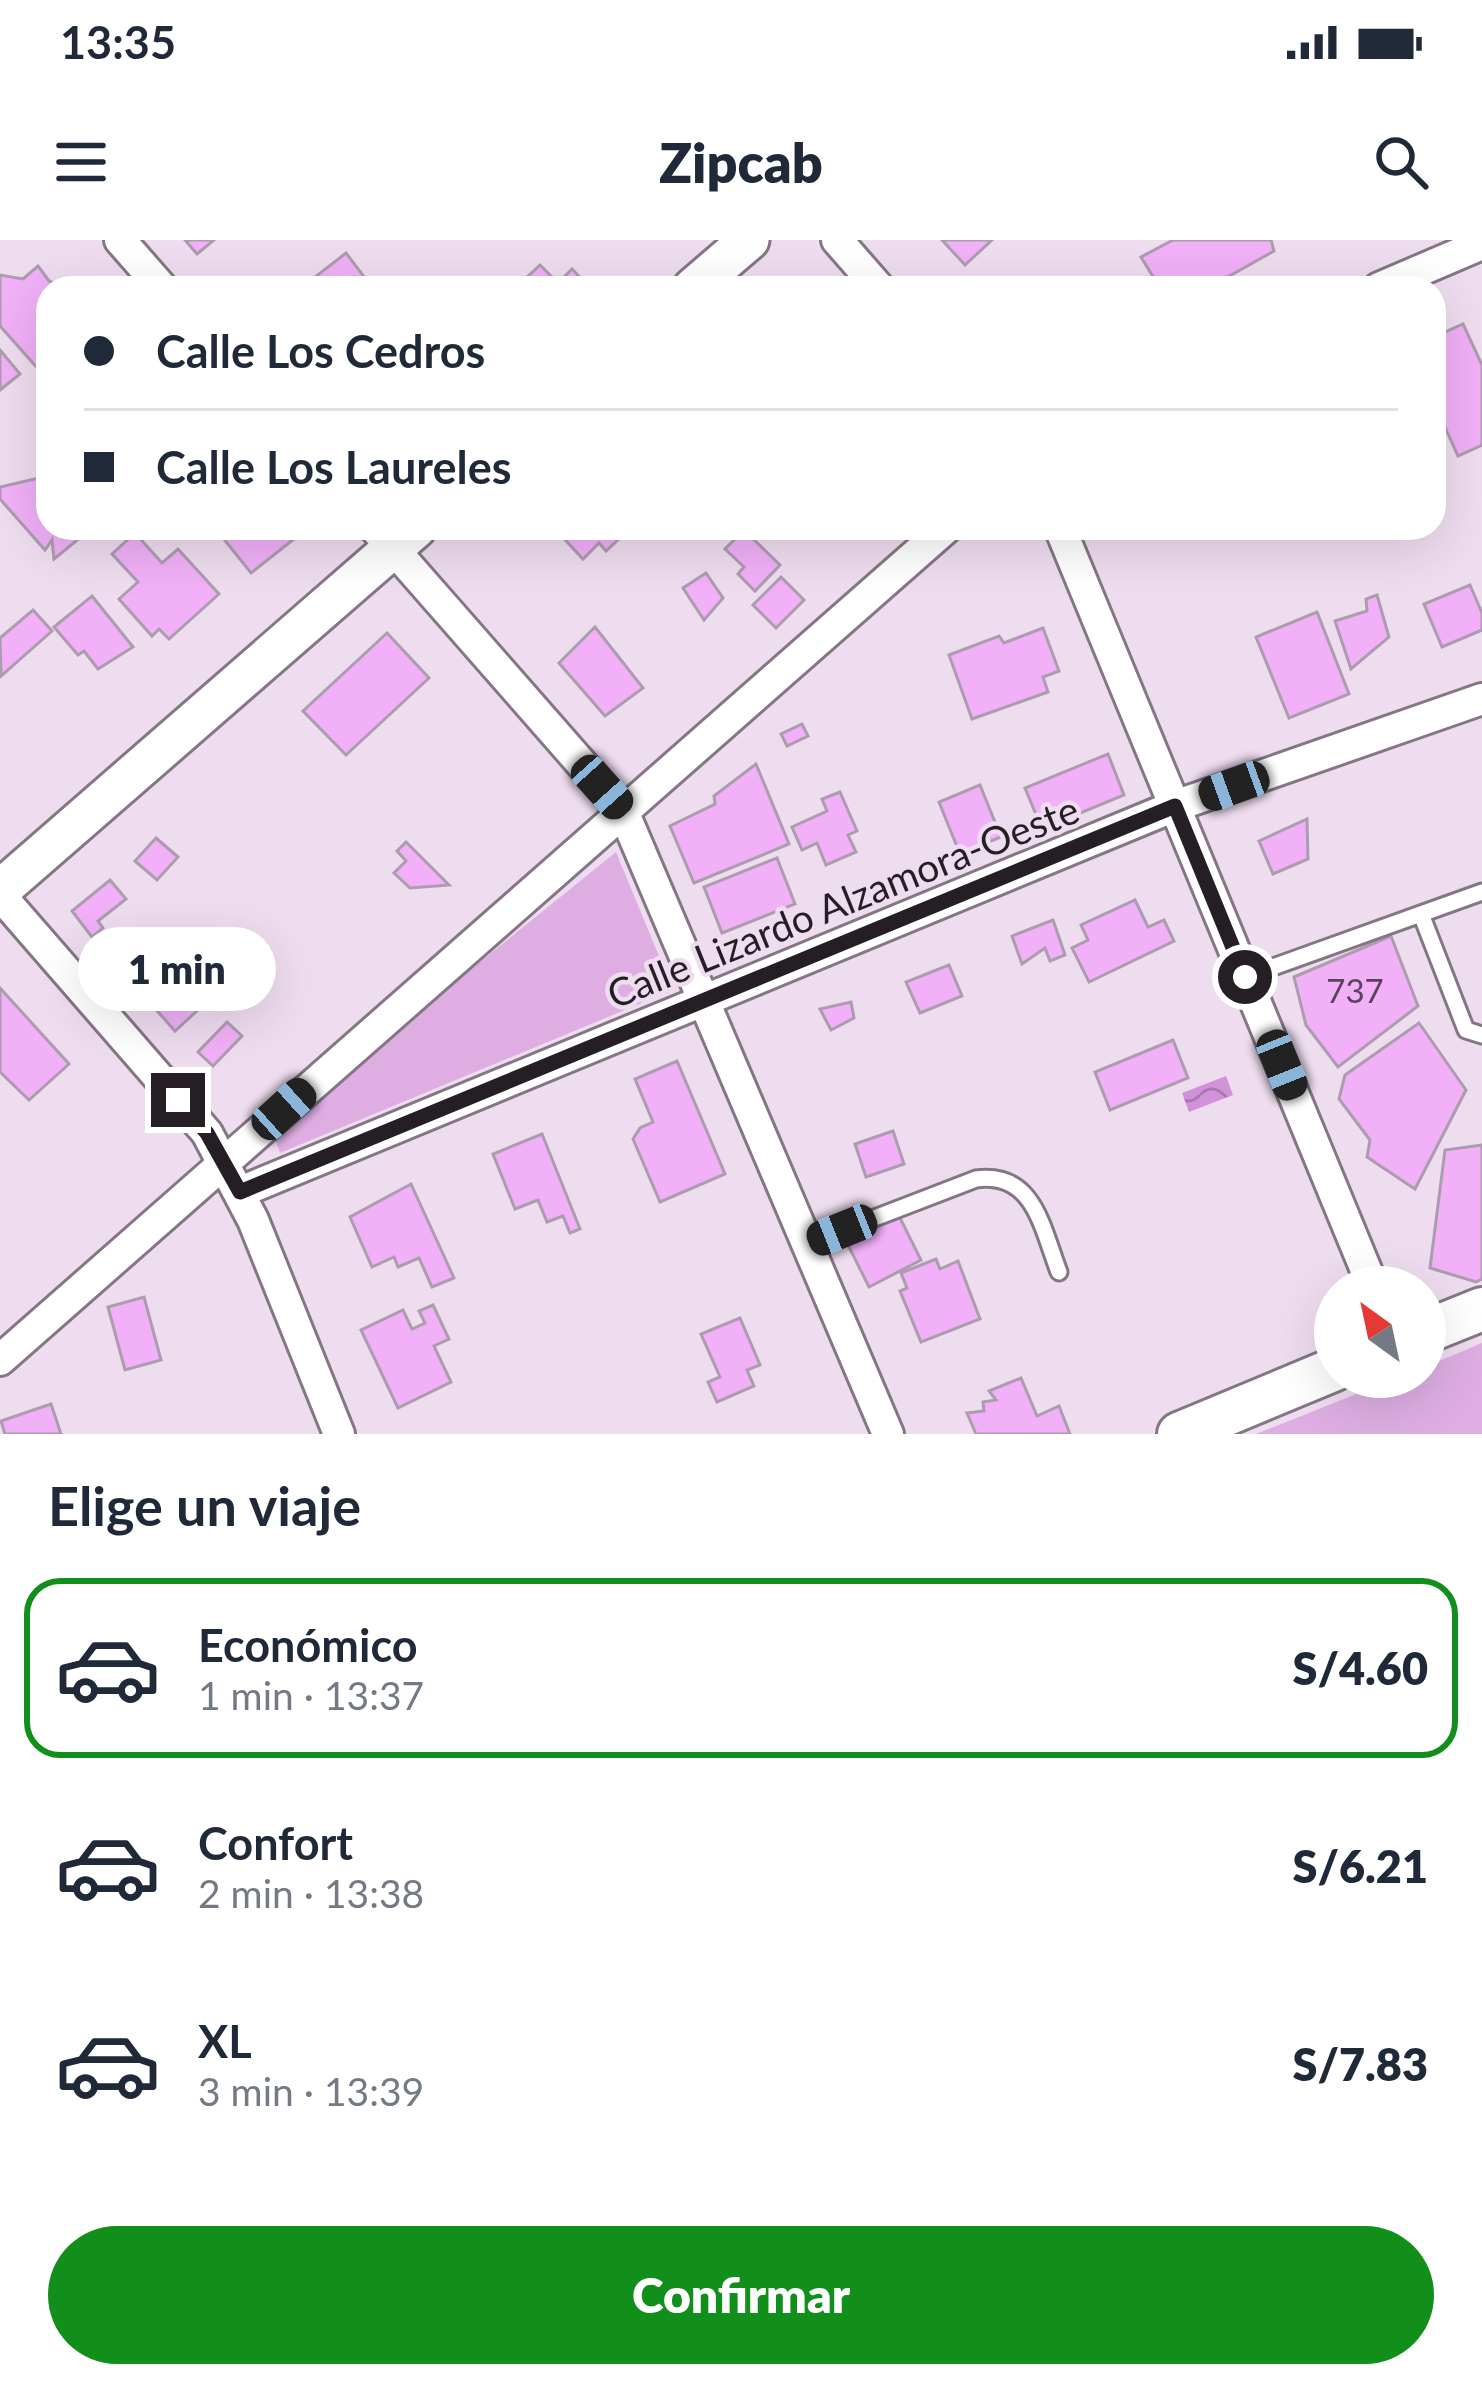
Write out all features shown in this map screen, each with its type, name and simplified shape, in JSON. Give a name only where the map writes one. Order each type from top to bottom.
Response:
[{"type":"main road","points":[[1446,1324],[1482,1309]]},
{"type":"main road","points":[[1179,1434],[1314,1378]]},
{"type":"street","points":[[120,240],[152,276]]},
{"type":"street","points":[[707,276],[749,240]]},
{"type":"street","points":[[837,240],[868,276]]},
{"type":"street","points":[[1407,276],[1482,244]]},
{"type":"street","points":[[339,1434],[240,1192],[207,1133],[0,893],[388,540]]},
{"type":"street","points":[[400,540],[623,811],[888,1434]]},
{"type":"street","points":[[0,1360],[932,540]]},
{"type":"street","points":[[1065,540],[1364,1266]]},
{"type":"street","name":"Calle Lizardo Alzamora-Oeste","points":[[240,1192],[1175,806],[1482,699]]},
{"type":"lane","points":[[1245,977],[1421,914],[1480,899]]},
{"type":"lane","points":[[1421,914],[1466,1030],[1482,1035]]},
{"type":"lane","points":[[807,1244],[990,1177],[1018,1185],[1031,1199],[1059,1272]]},
{"type":"shaded area","points":[[616,852],[673,990],[280,1153],[272,1130]]},
{"type":"shaded area","points":[[1482,1343],[1482,1434],[1256,1434],[1346,1398],[1446,1398],[1446,1358]]},
{"type":"water","points":[[1226,1076],[1233,1095],[1189,1112],[1182,1093]]},
{"type":"building","points":[[185,240],[214,240],[197,254]]},
{"type":"building","points":[[942,240],[992,240],[965,265]]},
{"type":"building","points":[[1173,240],[1271,240],[1274,251],[1229,276],[1153,276],[1141,257]]},
{"type":"building","points":[[346,253],[363,276],[316,276]]},
{"type":"building","points":[[540,265],[551,276],[528,276]]},
{"type":"building","points":[[38,266],[45,276],[36,276],[36,366],[0,326],[0,275],[23,279]]},
{"type":"building","points":[[1463,324],[1482,365],[1482,445],[1458,456],[1446,430],[1446,332]]},
{"type":"building","points":[[0,350],[20,374],[0,390]]},
{"type":"building","points":[[36,479],[36,540],[0,499],[0,487]]},
{"type":"building","points":[[52,540],[77,540],[54,559]]},
{"type":"building","points":[[127,540],[141,540],[162,563],[178,549],[219,594],[169,639],[159,629],[152,636],[119,599],[138,582],[112,554]]},
{"type":"building","points":[[225,540],[293,540],[251,573]]},
{"type":"building","points":[[565,540],[618,540],[606,551],[599,543],[583,559]]},
{"type":"building","points":[[734,540],[754,540],[780,565],[755,591],[738,574],[744,567],[725,549]]},
{"type":"building","points":[[706,573],[723,598],[704,620],[683,588]]},
{"type":"building","points":[[781,577],[804,600],[776,628],[753,605]]},
{"type":"building","points":[[1470,585],[1482,613],[1482,630],[1442,647],[1424,604]]},
{"type":"building","points":[[1377,595],[1389,637],[1351,669],[1335,621],[1367,611],[1366,599]]},
{"type":"building","points":[[92,596],[133,647],[98,669],[84,651],[78,655],[54,627]]},
{"type":"building","points":[[33,610],[52,631],[1,676],[0,638]]},
{"type":"building","points":[[1317,612],[1349,694],[1289,718],[1256,637]]},
{"type":"building","points":[[595,627],[643,688],[605,716],[559,663]]},
{"type":"building","points":[[1043,628],[1059,671],[1043,677],[1048,692],[972,719],[949,655],[999,636],[1004,643]]},
{"type":"building","points":[[387,633],[429,678],[346,755],[303,711]]},
{"type":"building","points":[[802,724],[808,736],[787,746],[781,734]]},
{"type":"building","points":[[1108,754],[1124,795],[1042,829],[1025,788]]},
{"type":"building","points":[[756,764],[789,844],[694,883],[670,826],[715,804],[714,796]]},
{"type":"building","points":[[980,785],[1001,837],[960,854],[939,802]]},
{"type":"building","points":[[840,792],[857,831],[848,835],[856,852],[826,865],[817,843],[802,850],[792,827],[827,811],[822,799]]},
{"type":"building","points":[[1307,819],[1308,859],[1273,874],[1259,841]]},
{"type":"building","points":[[156,838],[178,857],[157,880],[135,861]]},
{"type":"building","points":[[406,842],[449,885],[410,888],[394,873],[406,861],[397,851]]},
{"type":"building","points":[[777,858],[795,904],[722,933],[704,887]]},
{"type":"building","points":[[110,880],[126,899],[98,921],[103,928],[92,937],[72,911]]},
{"type":"building","points":[[1135,900],[1148,927],[1164,920],[1174,941],[1089,982],[1072,948],[1088,940],[1081,925]]},
{"type":"building","points":[[1053,920],[1065,955],[1050,961],[1045,948],[1022,964],[1012,936]]},
{"type":"building","points":[[231,935],[258,967],[249,976],[254,982],[230,1003],[220,992],[216,996],[192,969]]},
{"type":"building","points":[[1391,936],[1418,1006],[1338,1067],[1306,1025],[1294,977]]},
{"type":"building","points":[[949,965],[962,996],[920,1013],[906,982]]},
{"type":"building","points":[[186,973],[210,999],[175,1031],[152,1005]]},
{"type":"building","points":[[0,988],[69,1064],[29,1100],[0,1072]]},
{"type":"building","points":[[851,1002],[854,1018],[831,1030],[820,1009]]},
{"type":"building","points":[[227,1022],[242,1036],[213,1066],[198,1052]]},
{"type":"building","points":[[1419,1023],[1466,1090],[1415,1189],[1367,1157],[1370,1140],[1339,1099],[1345,1075]]},
{"type":"building","points":[[1173,1040],[1188,1078],[1110,1110],[1095,1072]]},
{"type":"building","points":[[677,1061],[725,1174],[660,1202],[633,1139],[640,1128],[653,1122],[635,1079]]},
{"type":"building","points":[[893,1131],[904,1164],[866,1177],[855,1144]]},
{"type":"building","points":[[542,1134],[580,1229],[570,1233],[563,1216],[547,1222],[538,1200],[515,1209],[493,1154]]},
{"type":"building","points":[[1482,1145],[1482,1279],[1476,1282],[1446,1273],[1446,1266],[1430,1266],[1445,1150]]},
{"type":"building","points":[[411,1184],[454,1278],[432,1287],[419,1258],[398,1267],[394,1257],[372,1267],[350,1217]]},
{"type":"building","points":[[897,1212],[921,1260],[869,1287],[845,1239]]},
{"type":"building","points":[[936,1259],[940,1269],[958,1261],[980,1319],[921,1342],[900,1291],[907,1288],[901,1273]]},
{"type":"building","points":[[144,1297],[161,1360],[125,1370],[108,1307]]},
{"type":"building","points":[[433,1305],[449,1339],[434,1346],[451,1382],[398,1408],[361,1330],[403,1310],[412,1329],[425,1323],[419,1311]]},
{"type":"building","points":[[740,1318],[760,1365],[747,1370],[754,1386],[717,1402],[708,1382],[720,1377],[701,1334]]},
{"type":"building","points":[[1021,1378],[1037,1416],[1059,1406],[1070,1434],[976,1434],[967,1413],[984,1411],[983,1402],[996,1400],[989,1391]]},
{"type":"building","points":[[51,1404],[61,1434],[5,1434],[1,1421]]},
{"type":"route","points":[[178,1100],[207,1133],[240,1192],[1175,806],[1245,977]]}]
